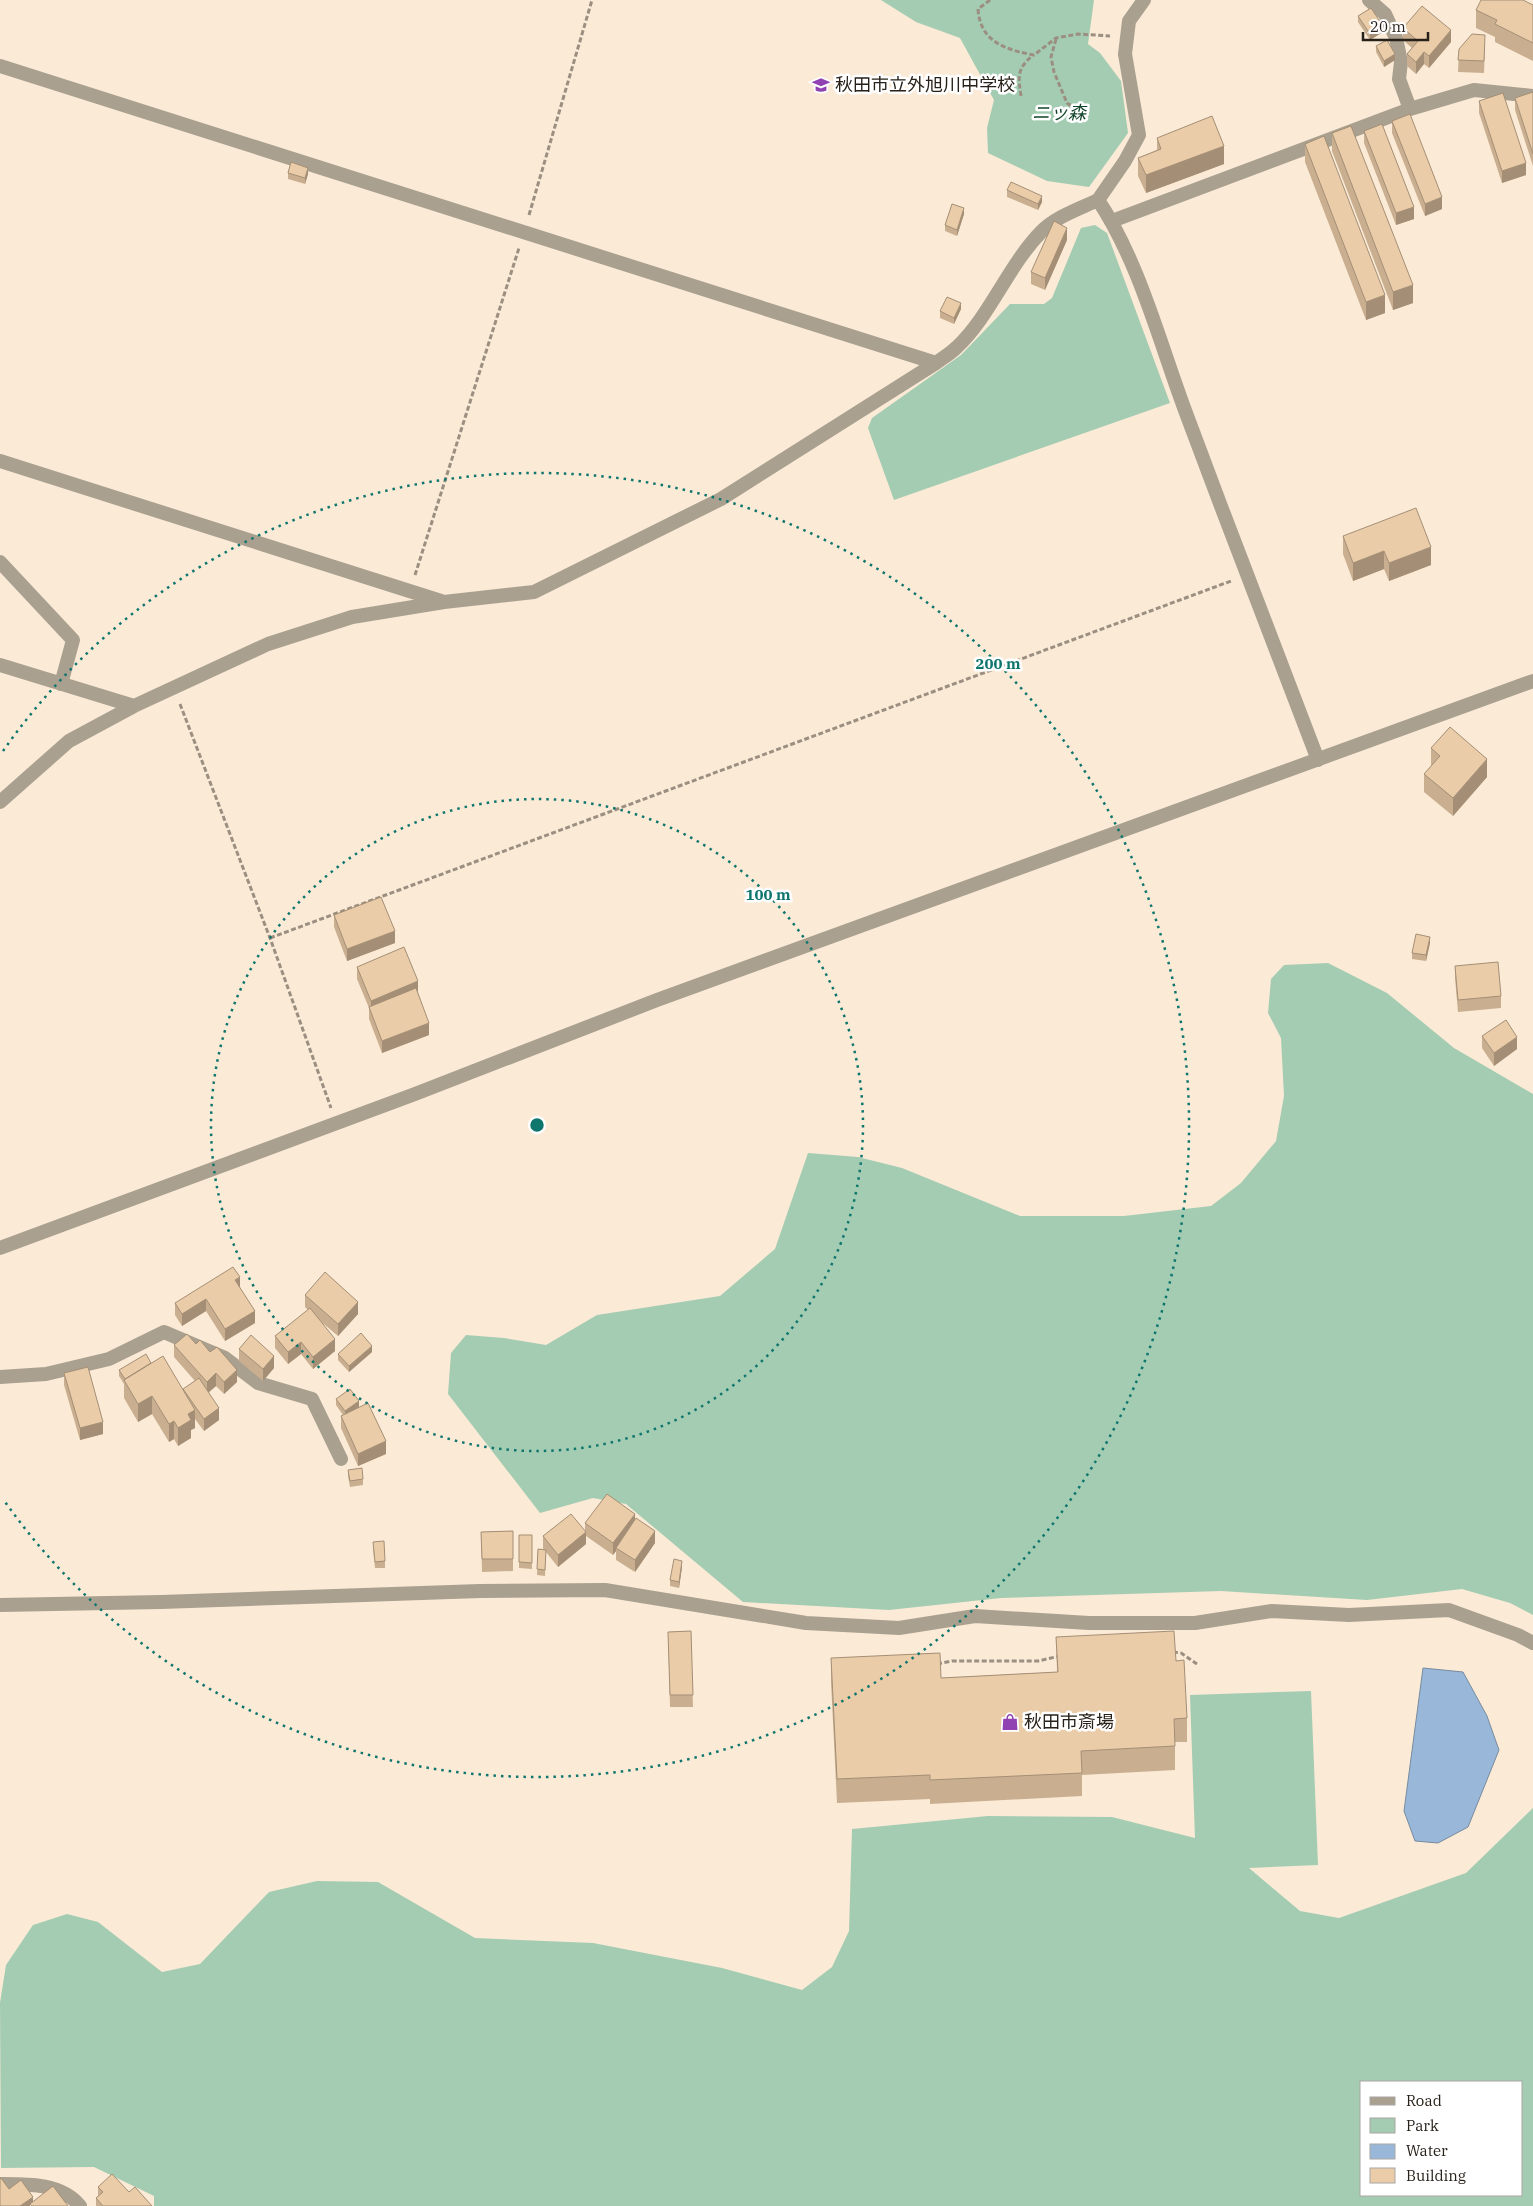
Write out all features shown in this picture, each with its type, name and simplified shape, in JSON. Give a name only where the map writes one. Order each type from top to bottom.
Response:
[{"type":"street","points":[[0,802],[69,741],[134,706],[268,644],[342,620],[444,602],[534,592],[721,499],[936,363],[957,347],[976,324],[1016,262],[1042,231],[1064,216],[1098,200],[1125,162],[1138,135],[1125,54],[1129,21],[1144,0]]},
{"type":"street","points":[[1369,0],[1385,14],[1396,38],[1401,62],[1400,79],[1410,109]]},
{"type":"street","points":[[0,66],[936,363]]},
{"type":"street","points":[[1112,222],[1410,109],[1474,90],[1533,96]]},
{"type":"street","points":[[1098,200],[1112,222],[1133,269],[1318,760]]},
{"type":"street","points":[[0,461],[444,602]]},
{"type":"street","points":[[0,562],[73,640],[61,684]]},
{"type":"street","points":[[0,665],[134,706]]},
{"type":"street","points":[[0,1248],[336,1123],[657,1000],[1533,681]]},
{"type":"street","points":[[0,1376],[46,1374],[109,1359],[164,1332],[225,1358],[258,1384],[312,1399],[341,1460]]},
{"type":"street","points":[[0,1604],[161,1602],[480,1591],[605,1590],[806,1623],[899,1628],[975,1616],[1089,1623],[1195,1622],[1272,1611],[1349,1615],[1449,1610],[1518,1635],[1533,1643]]},
{"type":"street","points":[[0,2184],[38,2184],[72,2196],[80,2206]]},
{"type":"path","points":[[410,592],[524,232],[592,0]]},
{"type":"path","points":[[990,0],[978,9],[979,21],[989,37],[1010,50],[1034,55]]},
{"type":"path","points":[[1020,96],[1018,76],[1022,64],[1056,38],[1078,34],[1127,38]]},
{"type":"path","points":[[1056,38],[1051,57],[1054,72],[1067,103],[1078,110]]},
{"type":"path","points":[[270,938],[1248,575]]},
{"type":"path","points":[[174,687],[270,938],[336,1123]]},
{"type":"path","points":[[1164,1651],[1180,1654],[1196,1664]]},
{"type":"path","points":[[935,1664],[952,1662],[1038,1661],[1062,1656]]},
{"type":"green space","name":"ニッ森","points":[[881,0],[1094,0],[1088,44],[1100,53],[1121,81],[1128,133],[1089,187],[1047,181],[988,153],[987,128],[994,100],[960,38],[916,22]]},
{"type":"green space","points":[[1095,225],[1107,233],[1170,403],[894,500],[868,428],[872,418],[961,355],[1010,304],[1044,304],[1052,298],[1081,228]]},
{"type":"green space","points":[[1328,963],[1387,993],[1454,1048],[1533,1094],[1533,1615],[1510,1603],[1462,1589],[1367,1600],[1221,1591],[1001,1598],[889,1610],[743,1602],[626,1504],[593,1498],[540,1513],[448,1394],[451,1353],[466,1335],[504,1338],[546,1345],[597,1315],[720,1296],[775,1249],[808,1153],[858,1157],[902,1168],[1020,1216],[1124,1216],[1211,1206],[1241,1183],[1276,1141],[1284,1096],[1281,1038],[1268,1013],[1271,979],[1284,965]]},
{"type":"green space","points":[[1311,1691],[1318,1865],[1249,1868],[1300,1911],[1339,1918],[1466,1873],[1533,1808],[1533,2206],[154,2206],[154,2196],[94,2167],[1,2168],[0,2003],[6,1965],[33,1925],[67,1914],[98,1922],[162,1972],[200,1964],[269,1892],[317,1881],[378,1882],[475,1938],[593,1943],[722,1968],[802,1990],[832,1967],[849,1931],[852,1829],[988,1816],[1112,1817],[1195,1838],[1190,1695]]},
{"type":"water","points":[[1423,1668],[1463,1672],[1487,1716],[1499,1750],[1468,1827],[1438,1843],[1415,1841],[1404,1811]]},
{"type":"building","points":[[1481,0],[1523,0],[1533,5],[1533,43],[1495,24],[1497,20],[1476,10]]},
{"type":"building","points":[[1422,6],[1451,30],[1429,56],[1424,52],[1416,62],[1407,54],[1418,41],[1403,28]]},
{"type":"building","points":[[1371,8],[1383,26],[1370,34],[1358,16]]},
{"type":"building","points":[[1472,34],[1485,35],[1484,61],[1458,60],[1459,49]]},
{"type":"building","points":[[1387,40],[1395,54],[1384,61],[1376,46]]},
{"type":"building","points":[[1533,92],[1533,154],[1515,98]]},
{"type":"building","points":[[1503,93],[1526,163],[1502,171],[1479,101]]},
{"type":"building","points":[[1410,114],[1442,197],[1425,204],[1392,121]]},
{"type":"building","points":[[1212,116],[1224,146],[1146,175],[1138,158],[1161,149],[1157,138]]},
{"type":"building","points":[[1382,124],[1414,207],[1396,213],[1364,131]]},
{"type":"building","points":[[1351,126],[1413,285],[1393,292],[1332,133]]},
{"type":"building","points":[[1324,136],[1385,295],[1366,302],[1305,144]]},
{"type":"building","points":[[291,162],[308,168],[305,178],[288,173]]},
{"type":"building","points":[[1011,182],[1042,196],[1038,204],[1007,190]]},
{"type":"building","points":[[952,204],[964,208],[957,230],[945,225]]},
{"type":"building","points":[[1054,221],[1067,228],[1045,278],[1031,272]]},
{"type":"building","points":[[947,297],[961,303],[954,318],[940,311]]},
{"type":"building","points":[[1416,508],[1431,547],[1389,563],[1384,551],[1353,563],[1343,536]]},
{"type":"building","points":[[1450,727],[1487,759],[1453,798],[1424,774],[1440,756],[1431,748]]},
{"type":"building","points":[[381,897],[395,931],[347,949],[334,915]]},
{"type":"building","points":[[1416,934],[1430,937],[1426,955],[1412,953]]},
{"type":"building","points":[[404,947],[418,981],[371,1001],[357,967]]},
{"type":"building","points":[[1498,962],[1501,996],[1458,1000],[1455,966]]},
{"type":"building","points":[[416,988],[429,1023],[382,1041],[369,1007]]},
{"type":"building","points":[[1506,1020],[1517,1037],[1494,1053],[1482,1036]]},
{"type":"building","points":[[233,1267],[240,1277],[235,1280],[255,1311],[225,1329],[206,1299],[182,1314],[175,1303]]},
{"type":"building","points":[[325,1272],[358,1302],[338,1324],[305,1295]]},
{"type":"building","points":[[310,1308],[335,1339],[313,1357],[301,1342],[288,1352],[275,1336]]},
{"type":"building","points":[[361,1333],[372,1346],[349,1366],[338,1354]]},
{"type":"building","points":[[187,1334],[196,1344],[200,1340],[210,1352],[217,1347],[237,1370],[224,1382],[216,1373],[207,1382],[174,1345]]},
{"type":"building","points":[[251,1335],[274,1356],[263,1369],[239,1349]]},
{"type":"building","points":[[146,1354],[151,1363],[125,1379],[119,1370]]},
{"type":"building","points":[[163,1356],[195,1410],[188,1414],[191,1420],[178,1428],[174,1421],[169,1424],[152,1396],[138,1404],[124,1380]]},
{"type":"building","points":[[88,1367],[103,1422],[80,1428],[64,1373]]},
{"type":"building","points":[[199,1378],[219,1408],[204,1419],[183,1389]]},
{"type":"building","points":[[350,1389],[359,1401],[345,1411],[336,1399]]},
{"type":"building","points":[[368,1403],[386,1441],[358,1454],[341,1416]]},
{"type":"building","points":[[362,1468],[363,1479],[350,1481],[348,1470]]},
{"type":"building","points":[[607,1494],[635,1514],[613,1543],[585,1523]]},
{"type":"building","points":[[571,1514],[586,1532],[558,1555],[543,1536]]},
{"type":"building","points":[[636,1518],[655,1531],[635,1560],[616,1548]]},
{"type":"building","points":[[513,1531],[513,1559],[482,1559],[481,1532]]},
{"type":"building","points":[[519,1535],[532,1535],[532,1563],[519,1562]]},
{"type":"building","points":[[384,1541],[385,1561],[375,1562],[373,1542]]},
{"type":"building","points":[[538,1549],[546,1550],[545,1570],[537,1569]]},
{"type":"building","points":[[674,1559],[682,1561],[679,1582],[670,1580]]},
{"type":"building","points":[[691,1631],[693,1695],[670,1695],[668,1632]]},
{"type":"building","name":"秋田市斎場","points":[[1174,1631],[1176,1661],[1184,1660],[1187,1718],[1174,1719],[1175,1746],[1081,1751],[1082,1773],[930,1780],[930,1775],[837,1779],[831,1658],[940,1653],[941,1678],[1058,1672],[1056,1637]]},
{"type":"building","points":[[112,2174],[129,2192],[135,2187],[152,2206],[103,2206],[96,2198],[103,2192],[98,2187]]},
{"type":"building","points":[[1,2178],[9,2189],[21,2180],[33,2197],[20,2206],[0,2206]]},
{"type":"building","points":[[53,2186],[68,2206],[32,2206],[30,2204]]},
{"type":"place","name":"秋田市立外旭川中学校","points":[[821,85]]},
{"type":"place","name":"秋田市斎場","points":[[1010,1722]]}]
